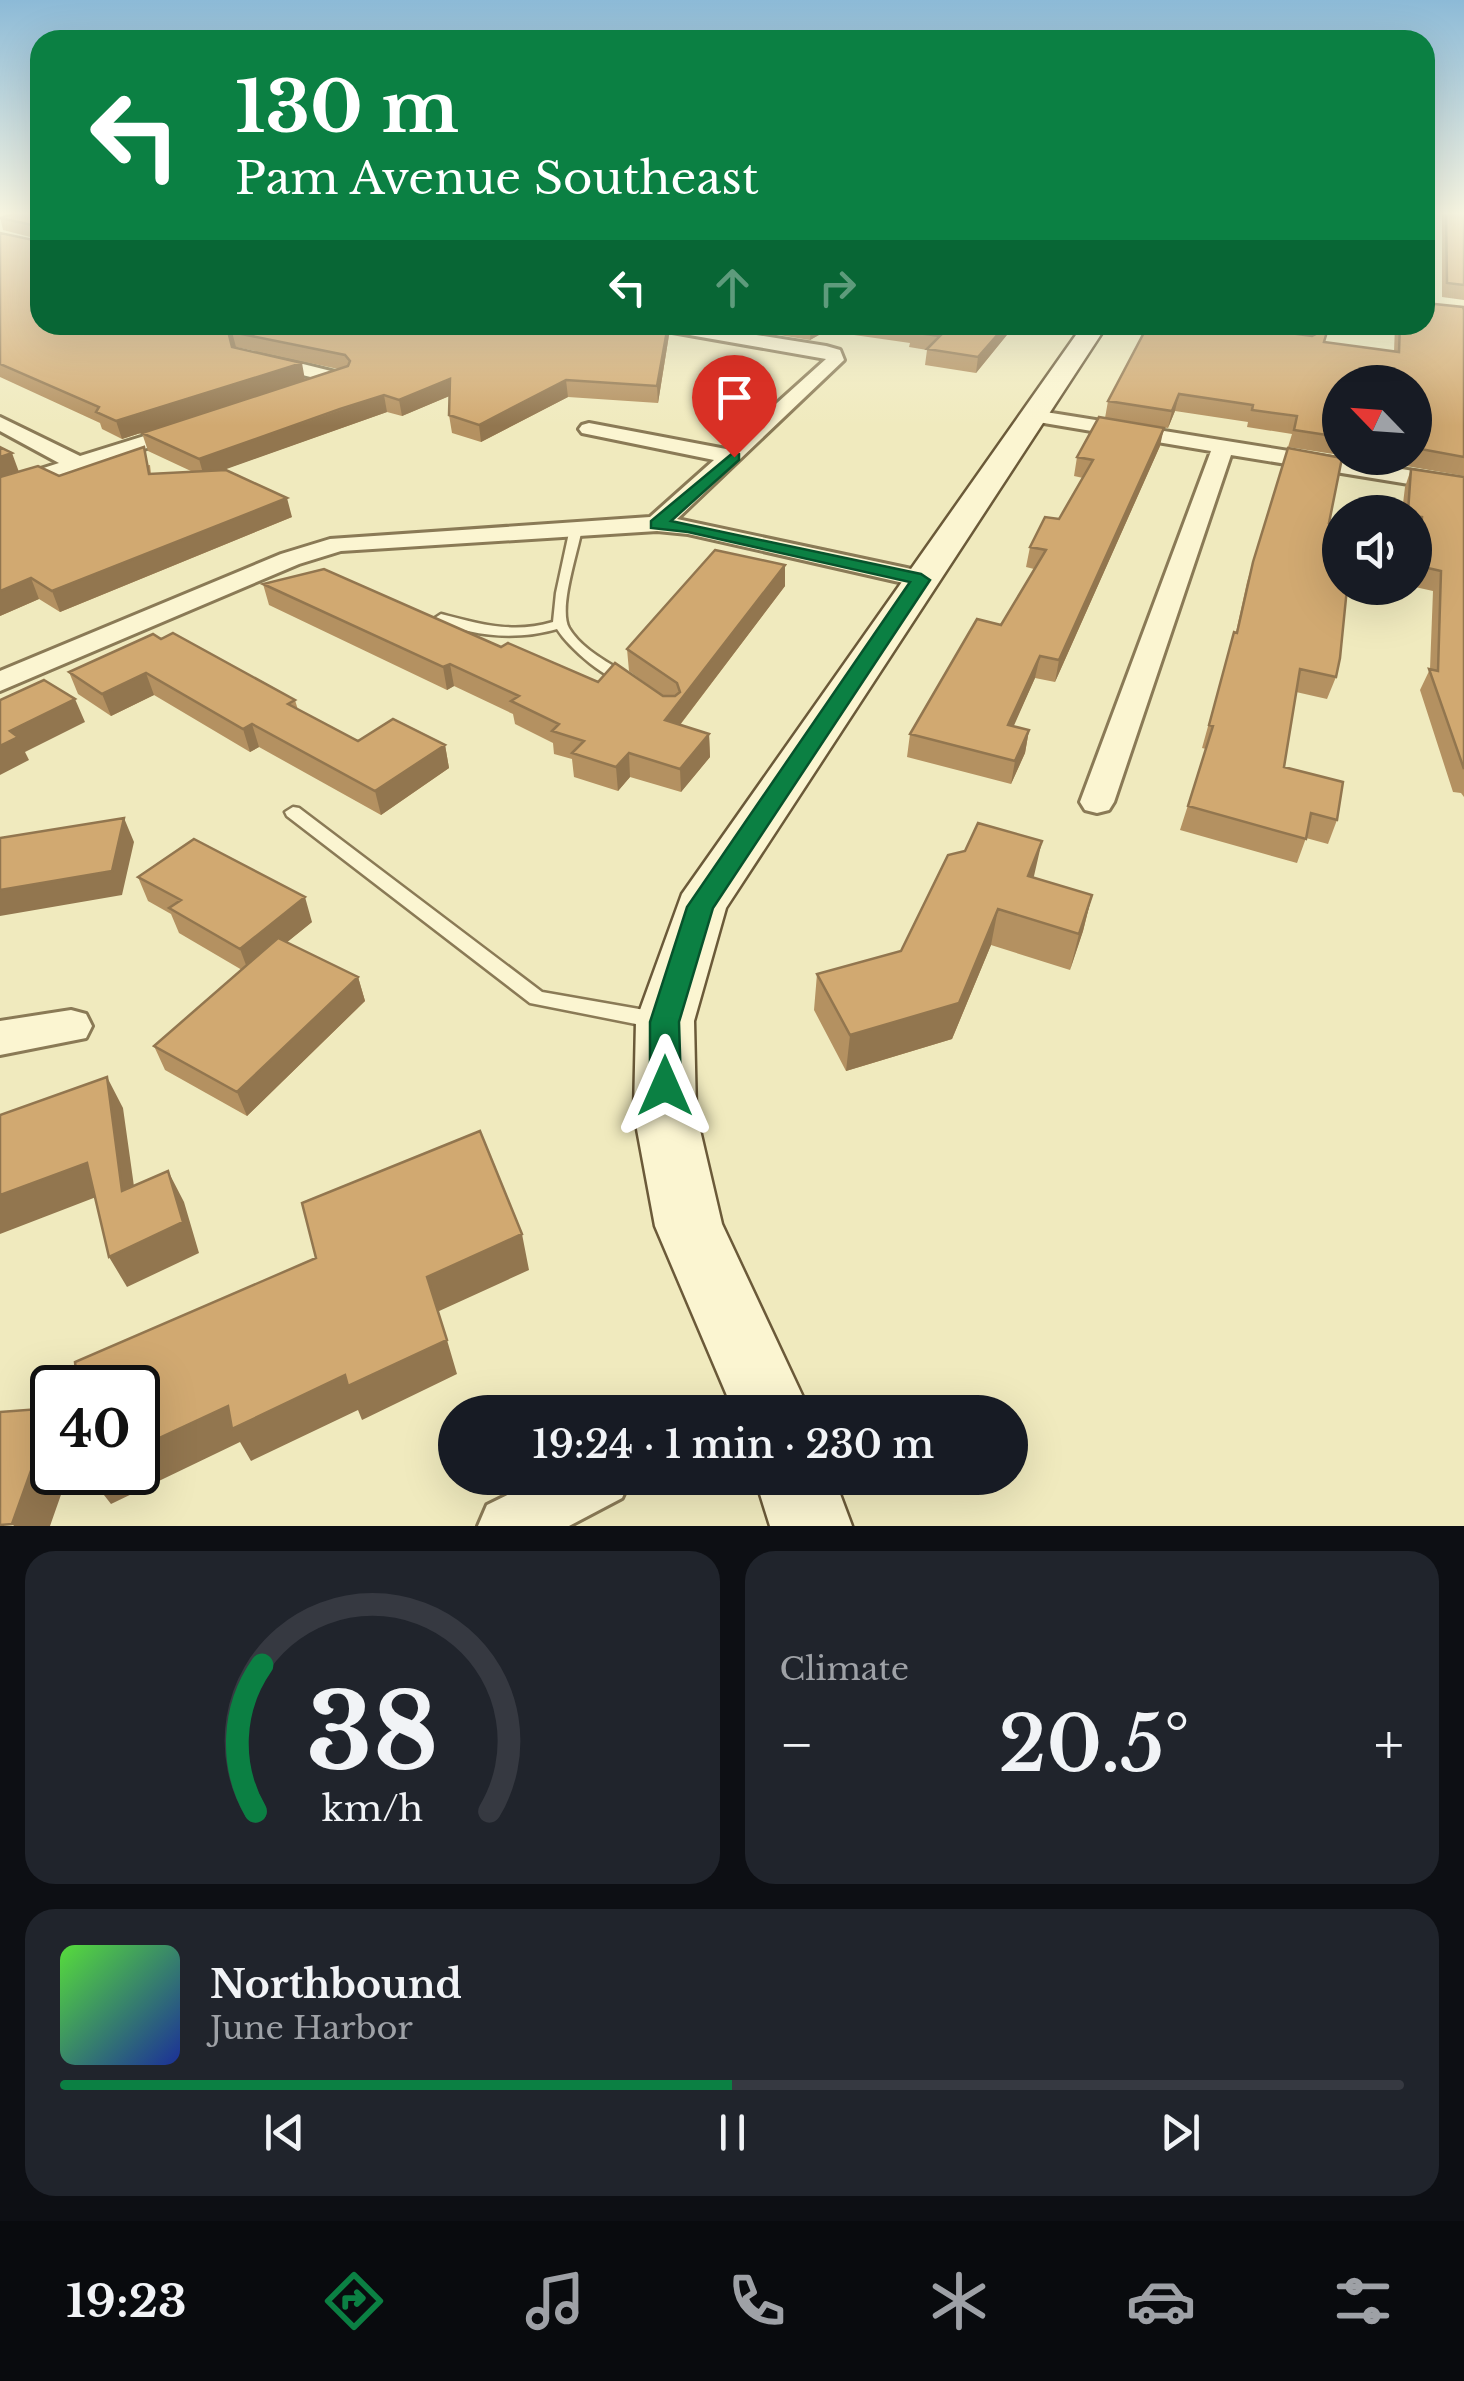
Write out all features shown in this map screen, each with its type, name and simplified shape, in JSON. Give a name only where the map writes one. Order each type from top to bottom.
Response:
[{"type":"street","points":[[657,524],[832,366],[834,354],[721,335]]},
{"type":"street","points":[[751,1395],[689,1226],[665,1113],[665,1022],[700,907],[1033,416],[1082,335]]},
{"type":"street","points":[[243,354],[340,379],[302,391]]},
{"type":"street","points":[[1033,416],[1464,486]]},
{"type":"street","points":[[0,489],[209,421]]},
{"type":"street","points":[[0,422],[78,464]]},
{"type":"street","points":[[589,429],[734,457]]},
{"type":"street","points":[[1097,802],[1222,447]]},
{"type":"street","points":[[0,682],[290,558],[339,544],[657,524],[688,527],[921,580]]},
{"type":"street","points":[[0,1038],[71,1026]]},
{"type":"street","points":[[508,1526],[569,1495]]},
{"type":"street","points":[[800,1495],[812,1526]]},
{"type":"lane","points":[[576,528],[558,612],[560,624],[578,646],[640,690]]},
{"type":"lane","points":[[441,618],[504,635],[530,634],[560,624]]},
{"type":"lane","points":[[293,812],[537,998],[665,1022]]},
{"type":"building","points":[[0,283],[30,283],[30,335],[229,335],[232,347],[302,363],[116,421],[96,412],[99,407],[0,364]]},
{"type":"building","points":[[1435,304],[1463,307],[1464,457],[1432,451],[1432,365],[1322,365],[1322,434],[1294,430],[1297,416],[1252,410],[1253,405],[1179,394],[1172,411],[1108,401],[1143,335],[1326,335],[1324,342],[1399,352],[1400,335],[1435,335]]},
{"type":"building","points":[[247,335],[666,335],[657,386],[566,380],[479,425],[449,415],[450,379],[399,400],[384,395],[340,409],[199,459],[142,433],[348,366],[350,361],[345,355]]},
{"type":"building","points":[[933,335],[997,335],[978,357],[927,349],[940,336]]},
{"type":"building","points":[[1099,417],[1164,428],[1059,660],[1040,656],[1008,725],[1029,730],[1015,761],[910,734],[977,619],[1001,625],[1046,550],[1030,547],[1045,517],[1059,519],[1093,460],[1077,457]]},
{"type":"building","points":[[144,447],[149,474],[226,470],[287,498],[52,591],[31,578],[0,591],[0,477],[38,466],[59,476]]},
{"type":"building","points":[[1288,448],[1322,454],[1322,475],[1339,475],[1335,495],[1322,495],[1322,605],[1345,605],[1340,658],[1336,677],[1300,669],[1284,767],[1343,782],[1337,820],[1311,813],[1306,839],[1188,806],[1213,726],[1209,725],[1234,632],[1237,633],[1253,562]]},
{"type":"building","points":[[1432,472],[1464,477],[1464,769],[1429,669],[1438,671],[1441,571],[1432,569],[1432,495],[1409,495],[1411,475]]},
{"type":"building","points":[[715,550],[785,565],[665,720],[709,734],[680,769],[629,753],[616,767],[572,753],[584,741],[552,731],[559,724],[511,701],[519,696],[450,664],[443,667],[263,584],[324,569],[501,647],[508,643],[598,682],[615,663],[663,696],[675,696],[680,692],[677,683],[627,649]]},
{"type":"building","points":[[173,633],[295,700],[288,704],[358,741],[393,719],[445,745],[375,791],[252,724],[243,729],[146,673],[102,694],[69,672],[153,634],[161,639]]},
{"type":"building","points":[[44,680],[75,699],[10,731],[18,737],[0,746],[0,700]]},
{"type":"building","points":[[124,818],[112,871],[0,890],[0,838]]},
{"type":"building","points":[[978,823],[1042,841],[1028,876],[1092,895],[1079,934],[998,909],[959,1003],[850,1035],[817,974],[901,951],[948,855],[965,851]]},
{"type":"building","points":[[194,839],[305,897],[240,949],[169,908],[181,900],[138,877]]},
{"type":"building","points":[[278,938],[358,977],[237,1092],[154,1046]]},
{"type":"building","points":[[107,1077],[122,1191],[168,1171],[183,1222],[109,1257],[87,1163],[0,1195],[0,1115]]},
{"type":"building","points":[[480,1131],[522,1234],[427,1277],[447,1340],[348,1386],[345,1375],[232,1429],[228,1406],[160,1438],[160,1365],[75,1365],[316,1258],[302,1203]]},
{"type":"building","points":[[30,1410],[30,1474],[12,1524],[0,1525],[0,1412]]},
{"type":"route","points":[[665,1086],[665,1022],[700,907],[921,580],[688,527],[657,524],[734,457]]}]
